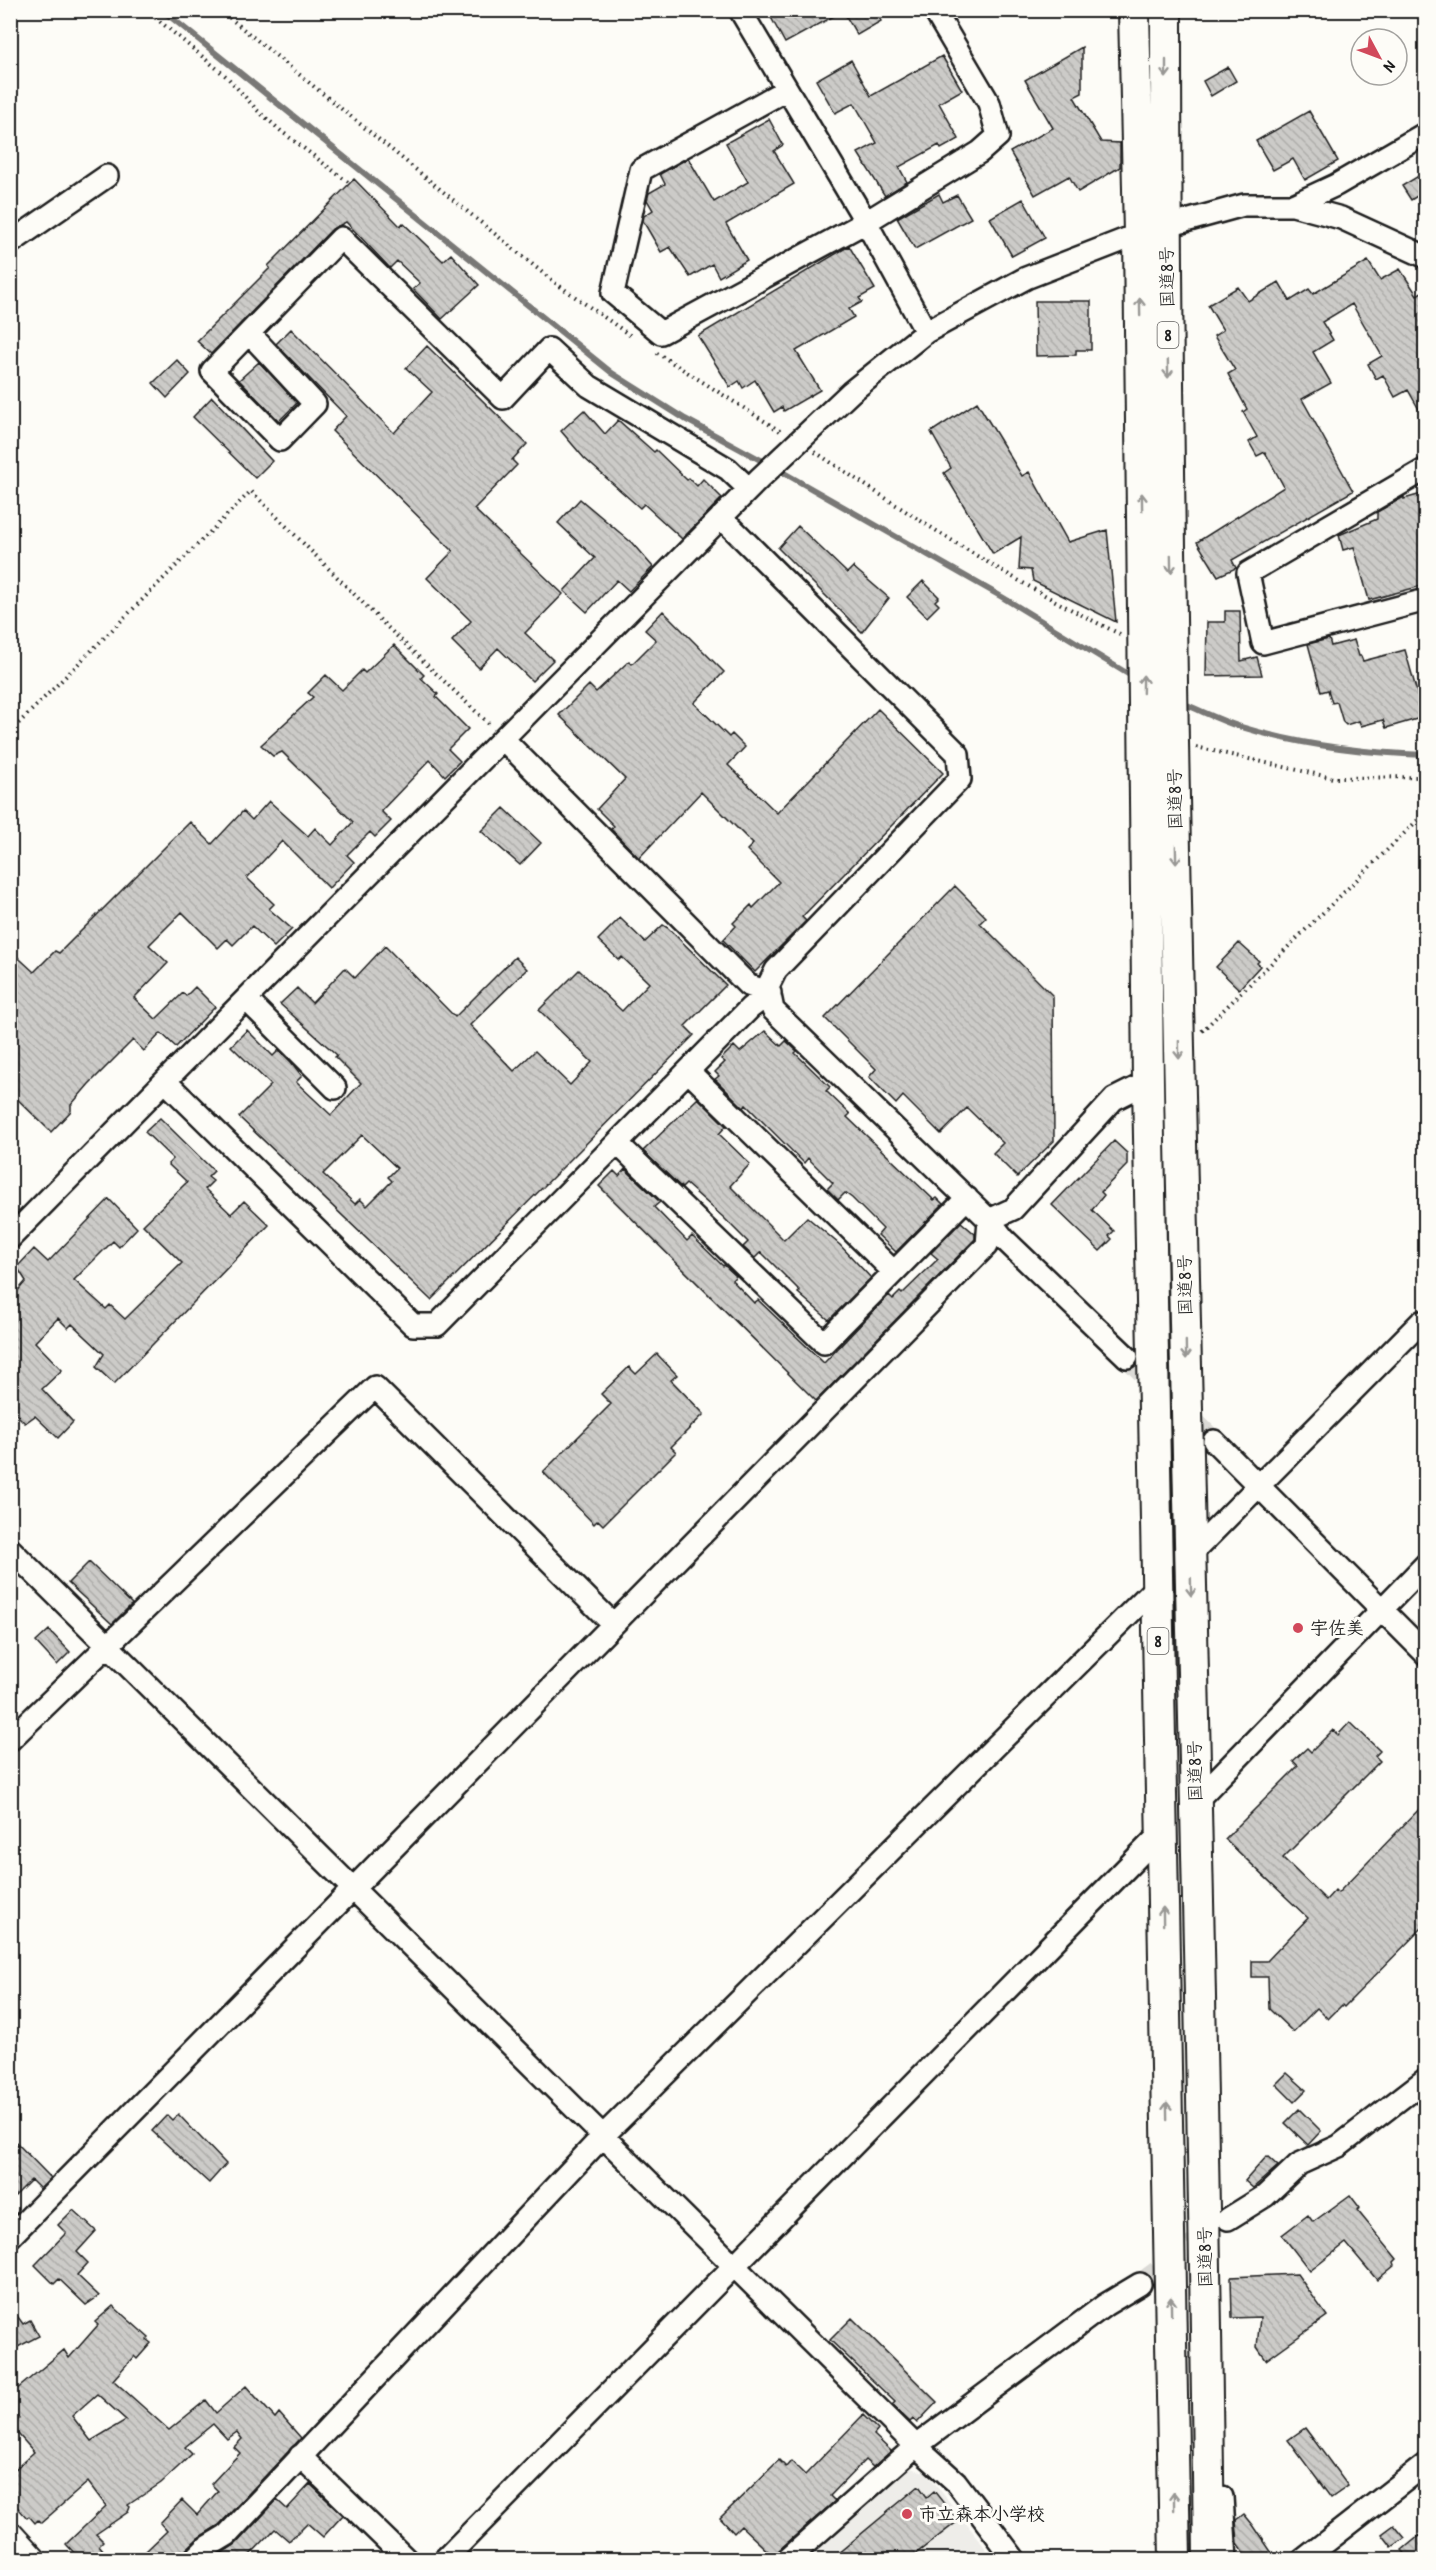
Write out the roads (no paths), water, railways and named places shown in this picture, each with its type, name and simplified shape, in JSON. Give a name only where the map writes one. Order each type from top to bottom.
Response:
[{"type":"highway","name":"国道8号","points":[[1134,10],[1153,231],[1173,660],[1179,1053],[1207,2351],[1209,2559]]},
{"type":"highway","name":"国道8号","points":[[1166,10],[1153,231],[1143,723],[1172,2554]]},
{"type":"main road","points":[[10,2535],[33,2559]]},
{"type":"street","points":[[740,10],[866,222],[926,332]]},
{"type":"street","points":[[786,90],[641,170],[613,293],[661,333],[866,222],[980,152],[998,136],[989,103],[937,16],[918,10]]},
{"type":"street","points":[[1293,205],[1336,185],[1425,133]]},
{"type":"street","points":[[10,243],[106,176]]},
{"type":"street","points":[[12,1234],[721,517],[851,392],[926,332],[1026,278],[1153,231],[1244,205],[1293,205],[1341,218],[1425,257]]},
{"type":"street","points":[[249,333],[315,404],[280,440],[212,371],[341,238],[503,398],[549,349],[589,386],[755,484]]},
{"type":"street","points":[[1425,469],[1248,573],[1263,644],[1425,600]]},
{"type":"street","points":[[721,517],[958,754],[960,778],[776,970],[768,986],[773,1010],[967,1198],[1005,1239],[1126,1357]]},
{"type":"street","points":[[503,739],[748,985],[770,993]]},
{"type":"street","points":[[165,1081],[413,1326],[437,1325],[750,1008],[770,993]]},
{"type":"street","points":[[246,999],[335,1088]]},
{"type":"street","points":[[688,1071],[894,1272]]},
{"type":"street","points":[[989,1220],[1013,1209],[1114,1099],[1148,1082]]},
{"type":"street","points":[[617,1143],[824,1343],[967,1198]]},
{"type":"street","points":[[10,2237],[987,1245],[989,1220]]},
{"type":"street","points":[[1191,1554],[1422,1322]]},
{"type":"street","points":[[10,1740],[375,1387],[613,1624]]},
{"type":"street","points":[[1214,1441],[1425,1654]]},
{"type":"street","points":[[10,1549],[916,2446],[956,2481],[1015,2559]]},
{"type":"street","points":[[1196,1801],[1425,1564]]},
{"type":"street","points":[[194,2559],[207,2547],[228,2535],[603,2136],[1157,1586]]},
{"type":"street","points":[[444,2559],[1162,1832]]},
{"type":"street","points":[[1228,2219],[1265,2196],[1299,2164],[1339,2146],[1425,2079]]},
{"type":"street","points":[[787,2559],[916,2446],[1105,2305],[1140,2284]]},
{"type":"street","points":[[1207,2351],[1216,2419],[1226,2559]]},
{"type":"street","points":[[300,2456],[407,2559]]},
{"type":"street","points":[[1303,2559],[1425,2464]]},
{"type":"waterway","points":[[162,10],[612,373],[685,419],[768,464]]},
{"type":"waterway","points":[[777,469],[1002,597],[1133,677]]},
{"type":"waterway","points":[[1182,703],[1231,724],[1307,743],[1354,750],[1426,755]]},
{"type":"tunnel","points":[[1127,1357],[1214,1441]]},
{"type":"tunnel","points":[[1140,2284],[1211,2232]]},
{"type":"place","name":"宇佐美","points":[[1298,1628]]},
{"type":"place","name":"市立森本小学校","points":[[907,2514]]}]
